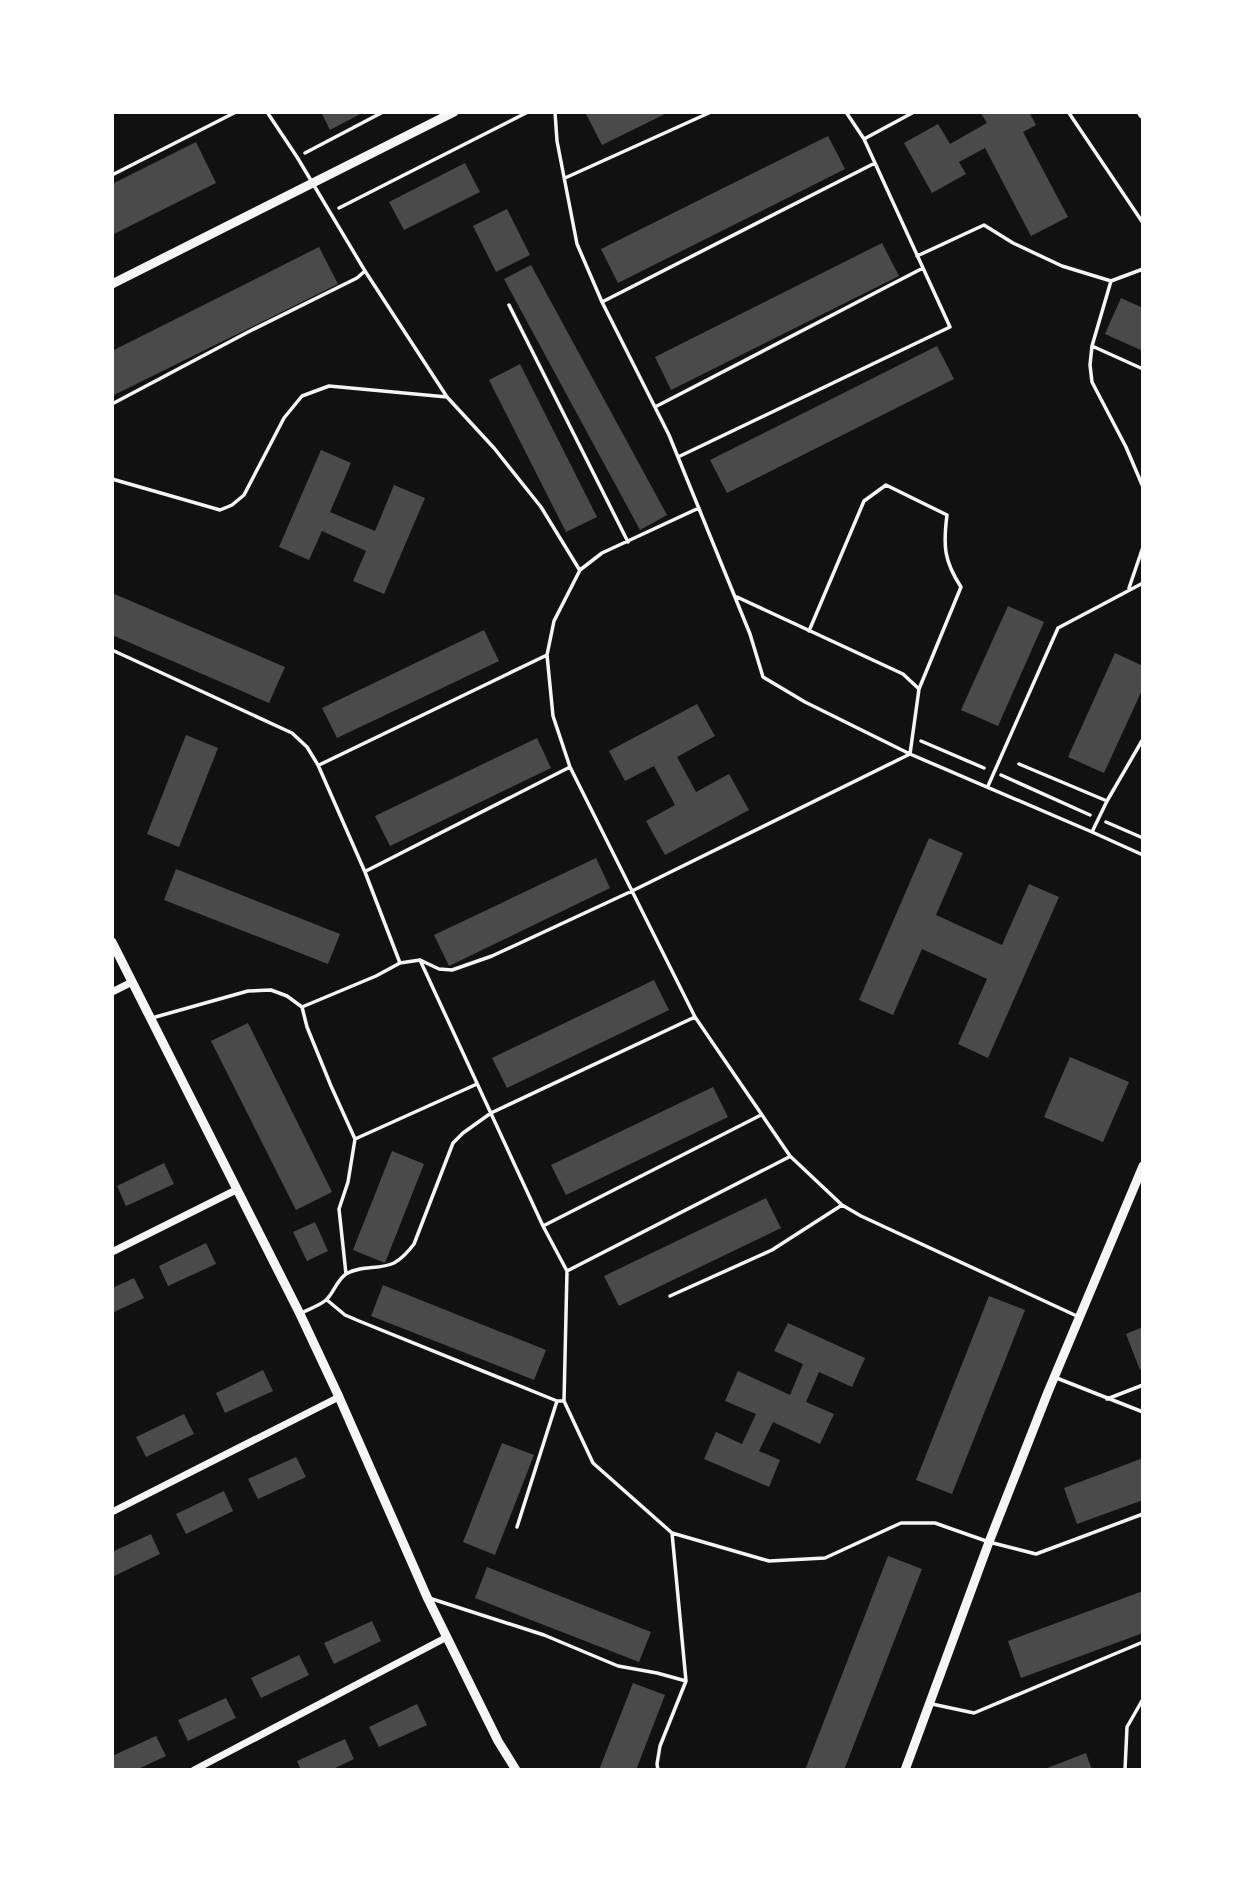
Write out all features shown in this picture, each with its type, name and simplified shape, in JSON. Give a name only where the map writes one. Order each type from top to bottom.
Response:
[{"type":"street","points":[[112,284],[454,112]]},
{"type":"street","points":[[112,942],[300,1314],[427,1597],[498,1741],[516,1770]]},
{"type":"street","points":[[112,992],[132,982]]},
{"type":"street","points":[[905,1770],[989,1542],[1054,1377],[1143,1166]]},
{"type":"street","points":[[112,1252],[236,1190]]},
{"type":"street","points":[[112,1512],[339,1397]]},
{"type":"street","points":[[194,1770],[447,1637]]},
{"type":"lane","points":[[112,175],[236,112]]},
{"type":"lane","points":[[267,112],[447,397],[494,448],[541,507],[580,570]]},
{"type":"lane","points":[[555,112],[557,141],[577,244],[602,302],[678,457],[750,634],[763,677],[805,702],[910,754],[1143,855]]},
{"type":"lane","points":[[565,178],[711,112]]},
{"type":"lane","points":[[678,457],[950,327],[864,139],[846,112]]},
{"type":"lane","points":[[864,139],[914,112]]},
{"type":"lane","points":[[1069,113],[1143,223]]},
{"type":"lane","points":[[602,302],[875,163]]},
{"type":"lane","points":[[917,256],[984,225],[1013,243],[1062,266],[1111,281],[1143,269]]},
{"type":"lane","points":[[655,407],[923,268]]},
{"type":"lane","points":[[112,404],[357,278],[365,271]]},
{"type":"lane","points":[[1111,281],[1092,346],[1092,382],[1126,447],[1143,487]]},
{"type":"lane","points":[[509,305],[628,542]]},
{"type":"lane","points":[[1092,346],[1143,369]]},
{"type":"lane","points":[[112,479],[220,510],[232,505],[244,495],[284,418],[302,396],[329,386],[447,397]]},
{"type":"lane","points":[[809,631],[864,501],[886,485],[947,515],[944,542],[950,570],[961,587],[919,689],[910,754]]},
{"type":"lane","points":[[699,508],[602,553],[580,570],[554,621],[547,655],[553,716],[570,767],[695,1017],[790,1156],[842,1205],[1080,1318]]},
{"type":"lane","points":[[1129,590],[1143,547]]},
{"type":"lane","points":[[988,786],[1058,628],[1143,583]]},
{"type":"lane","points":[[735,596],[903,674],[919,689]]},
{"type":"lane","points":[[112,650],[292,733],[307,747],[318,765],[365,872],[400,963]]},
{"type":"lane","points":[[318,765],[547,655]]},
{"type":"lane","points":[[1092,832],[1143,739]]},
{"type":"lane","points":[[302,1007],[400,963],[420,960],[439,969],[452,970],[492,956],[632,891],[910,754]]},
{"type":"lane","points":[[1019,764],[1107,801]]},
{"type":"lane","points":[[365,872],[570,767]]},
{"type":"lane","points":[[420,960],[543,1226],[567,1271],[564,1401],[593,1463],[672,1533],[769,1561],[825,1558],[901,1523],[936,1523],[989,1542],[1036,1554],[1143,1514]]},
{"type":"lane","points":[[150,1019],[248,991],[271,990],[287,996],[302,1007],[307,1027],[355,1139],[348,1182],[339,1209],[346,1274]]},
{"type":"lane","points":[[300,1314],[327,1300],[337,1282],[346,1274],[363,1267],[392,1264],[404,1256],[414,1244],[453,1143],[463,1133],[491,1113],[695,1017]]},
{"type":"lane","points":[[355,1139],[478,1084]]},
{"type":"lane","points":[[543,1226],[761,1115]]},
{"type":"lane","points":[[567,1271],[790,1156]]},
{"type":"lane","points":[[670,1296],[772,1250],[842,1205]]},
{"type":"lane","points":[[327,1300],[345,1315],[359,1321],[557,1401],[564,1401]]},
{"type":"lane","points":[[1054,1377],[1143,1412]]},
{"type":"lane","points":[[1107,1399],[1143,1385]]},
{"type":"lane","points":[[517,1527],[557,1401]]},
{"type":"lane","points":[[658,1770],[660,1746],[686,1681],[672,1533]]},
{"type":"lane","points":[[427,1597],[544,1635],[618,1666],[686,1681]]},
{"type":"lane","points":[[930,1703],[974,1713],[1143,1642]]},
{"type":"lane","points":[[1125,1770],[1127,1727],[1143,1699]]},
{"type":"path","points":[[297,157],[383,112]]},
{"type":"path","points":[[330,212],[528,112]]},
{"type":"path","points":[[912,738],[1143,838]]},
{"type":"building","points":[[321,112],[364,112],[330,130]]},
{"type":"building","points":[[585,112],[669,112],[602,145]]},
{"type":"building","points":[[980,112],[1029,112],[1036,125],[1023,132],[1068,217],[1031,236],[985,148],[959,162],[966,174],[932,193],[904,143],[938,124],[950,144],[987,123]]},
{"type":"building","points":[[828,136],[845,169],[618,283],[601,249]]},
{"type":"building","points":[[196,142],[216,183],[112,235],[112,184]]},
{"type":"building","points":[[465,163],[480,192],[404,230],[389,202]]},
{"type":"building","points":[[507,209],[530,255],[496,272],[473,226]]},
{"type":"building","points":[[882,243],[899,276],[671,390],[655,357]]},
{"type":"building","points":[[319,247],[338,284],[112,396],[112,351]]},
{"type":"building","points":[[531,265],[667,515],[640,530],[504,279]]},
{"type":"building","points":[[1121,298],[1143,308],[1143,351],[1105,334]]},
{"type":"building","points":[[937,346],[954,379],[727,493],[710,460]]},
{"type":"building","points":[[520,364],[597,517],[566,532],[489,380]]},
{"type":"building","points":[[321,450],[351,463],[330,512],[375,531],[394,485],[425,498],[384,594],[353,581],[366,551],[322,531],[309,560],[279,547]]},
{"type":"building","points":[[112,593],[285,667],[269,703],[112,635]]},
{"type":"building","points":[[1008,606],[1044,622],[998,726],[961,710]]},
{"type":"building","points":[[484,630],[499,661],[337,738],[322,708]]},
{"type":"building","points":[[1115,653],[1143,666],[1143,688],[1104,773],[1068,757]]},
{"type":"building","points":[[697,704],[715,736],[677,757],[696,792],[729,774],[749,810],[665,855],[646,821],[675,805],[654,766],[625,781],[609,751]]},
{"type":"building","points":[[186,735],[218,748],[179,847],[147,834]]},
{"type":"building","points":[[537,738],[551,768],[390,846],[375,816]]},
{"type":"building","points":[[929,838],[963,853],[936,915],[1002,945],[1029,884],[1059,897],[988,1058],[958,1044],[987,979],[922,949],[893,1015],[859,1000]]},
{"type":"building","points":[[596,858],[610,888],[449,966],[434,935]]},
{"type":"building","points":[[176,869],[340,934],[328,964],[164,900]]},
{"type":"building","points":[[654,980],[669,1010],[507,1088],[492,1058]]},
{"type":"building","points":[[248,1023],[332,1192],[296,1210],[211,1041]]},
{"type":"building","points":[[1070,1057],[1129,1082],[1103,1142],[1044,1117]]},
{"type":"building","points":[[713,1087],[728,1117],[566,1195],[551,1165]]},
{"type":"building","points":[[392,1151],[424,1164],[385,1263],[353,1250]]},
{"type":"building","points":[[164,1163],[174,1184],[126,1206],[117,1186]]},
{"type":"building","points":[[766,1198],[781,1228],[619,1306],[604,1276]]},
{"type":"building","points":[[315,1222],[328,1251],[307,1261],[293,1232]]},
{"type":"building","points":[[206,1243],[216,1264],[168,1286],[159,1266]]},
{"type":"building","points":[[134,1278],[144,1298],[112,1313],[112,1288]]},
{"type":"building","points":[[383,1285],[546,1350],[534,1380],[371,1316]]},
{"type":"building","points":[[989,1296],[1025,1310],[952,1494],[916,1480]]},
{"type":"building","points":[[788,1323],[865,1358],[852,1387],[819,1372],[806,1402],[834,1414],[820,1444],[773,1422],[759,1451],[780,1460],[769,1487],[704,1459],[716,1432],[742,1444],[756,1414],[725,1401],[738,1371],[790,1395],[803,1364],[774,1351]]},
{"type":"building","points":[[1143,1327],[1143,1369],[1140,1370],[1126,1334]]},
{"type":"building","points":[[263,1370],[273,1391],[225,1413],[216,1393]]},
{"type":"building","points":[[184,1414],[194,1434],[146,1457],[136,1437]]},
{"type":"building","points":[[502,1443],[534,1455],[495,1555],[463,1542]]},
{"type":"building","points":[[296,1457],[306,1477],[258,1499],[248,1479]]},
{"type":"building","points":[[1143,1458],[1143,1500],[1077,1524],[1064,1488]]},
{"type":"building","points":[[224,1491],[233,1511],[186,1534],[176,1514]]},
{"type":"building","points":[[151,1534],[160,1554],[112,1577],[112,1552]]},
{"type":"building","points":[[888,1556],[922,1569],[844,1770],[805,1770]]},
{"type":"building","points":[[487,1567],[651,1632],[639,1662],[475,1598]]},
{"type":"building","points":[[1143,1591],[1143,1633],[1021,1678],[1008,1641]]},
{"type":"building","points":[[372,1621],[381,1641],[334,1664],[324,1643]]},
{"type":"building","points":[[299,1655],[309,1675],[261,1698],[251,1678]]},
{"type":"building","points":[[633,1683],[665,1695],[636,1770],[599,1770]]},
{"type":"building","points":[[226,1698],[236,1718],[188,1741],[178,1720]]},
{"type":"building","points":[[417,1704],[427,1725],[379,1747],[369,1727]]},
{"type":"building","points":[[156,1736],[166,1756],[136,1770],[114,1770],[112,1756]]},
{"type":"building","points":[[345,1739],[354,1759],[331,1770],[301,1770],[297,1761]]},
{"type":"building","points":[[1086,1753],[1092,1770],[1042,1770]]}]
